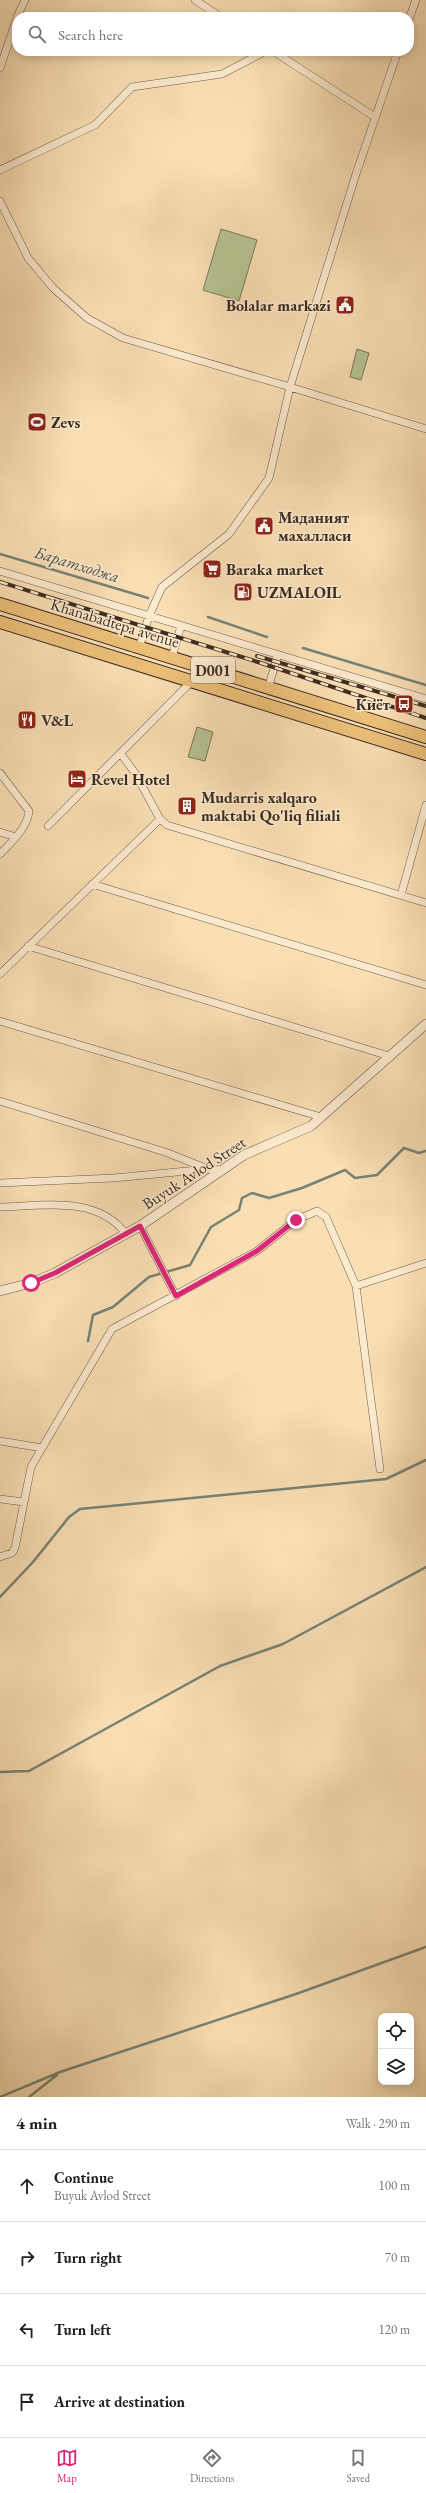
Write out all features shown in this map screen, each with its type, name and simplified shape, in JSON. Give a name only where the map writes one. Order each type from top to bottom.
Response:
[{"type":"highway","name":"Khanabadtepa avenue","points":[[0,604],[426,737]]},
{"type":"highway","name":"Khanabadtepa avenue","points":[[0,622],[426,754]]},
{"type":"highway","points":[[336,726],[341,711]]},
{"type":"street","points":[[19,12],[25,0]]},
{"type":"street","points":[[195,0],[213,12]]},
{"type":"street","points":[[412,12],[416,0]]},
{"type":"street","points":[[0,68],[12,32]]},
{"type":"street","points":[[0,170],[95,125],[132,87],[222,74],[256,56]]},
{"type":"street","points":[[281,56],[375,117]]},
{"type":"street","points":[[139,648],[149,616],[162,587],[229,534],[269,478],[290,387],[375,117],[396,56]]},
{"type":"street","points":[[0,201],[28,258],[53,288],[87,318],[122,338],[290,387],[426,429]]},
{"type":"street","points":[[0,571],[426,699]]},
{"type":"street","points":[[172,657],[181,626]]},
{"type":"street","points":[[268,688],[278,655]]},
{"type":"street","points":[[48,826],[192,681]]},
{"type":"street","points":[[121,754],[135,773],[160,819],[167,824],[426,903]]},
{"type":"street","points":[[0,773],[29,811],[27,819],[16,837],[0,854]]},
{"type":"street","points":[[401,895],[426,805]]},
{"type":"street","points":[[0,974],[160,819]]},
{"type":"street","points":[[0,832],[16,837]]},
{"type":"street","points":[[92,884],[426,985]]},
{"type":"street","points":[[28,946],[389,1056]]},
{"type":"street","points":[[0,1021],[321,1117]]},
{"type":"street","name":"Buyuk Avlod Street","points":[[0,1291],[43,1279],[140,1226],[244,1155],[311,1126],[426,1024]]},
{"type":"street","points":[[0,1101],[165,1152],[208,1169]]},
{"type":"street","points":[[0,1183],[114,1178],[208,1169],[220,1170]]},
{"type":"street","points":[[0,1207],[65,1206],[93,1210],[113,1219],[126,1234]]},
{"type":"street","points":[[0,1557],[12,1553],[15,1548],[31,1467],[112,1329],[176,1296],[257,1251],[296,1220],[317,1211],[326,1217],[356,1286],[380,1469]]},
{"type":"street","points":[[140,1226],[176,1296]]},
{"type":"street","points":[[356,1286],[426,1263]]},
{"type":"street","points":[[0,1441],[42,1448]]},
{"type":"street","points":[[0,1499],[24,1502]]},
{"type":"green space","points":[[221,229],[257,240],[239,301],[203,290]]},
{"type":"green space","points":[[357,349],[369,353],[361,380],[350,377]]},
{"type":"green space","points":[[197,727],[213,732],[205,761],[188,757]]},
{"type":"waterway","name":"Баратходжа","points":[[0,554],[148,598]]},
{"type":"waterway","name":"Баратходжа","points":[[208,617],[267,637]]},
{"type":"waterway","name":"Баратходжа","points":[[303,648],[426,685]]},
{"type":"waterway","name":"Баратходжа","points":[[88,1341],[93,1315],[113,1307],[149,1277],[190,1265],[211,1227],[239,1210],[242,1198],[252,1193],[269,1198],[302,1188],[345,1170],[355,1178],[377,1175],[404,1148],[419,1153],[426,1151]]},
{"type":"waterway","points":[[0,1597],[33,1562],[69,1517],[80,1509],[386,1479],[426,1460]]},
{"type":"waterway","points":[[0,1772],[29,1771],[220,1666],[283,1644],[426,1567]]},
{"type":"waterway","points":[[0,2097],[60,2072],[296,1994],[426,1947]]},
{"type":"waterway","points":[[29,2097],[57,2075]]},
{"type":"railway","points":[[0,582],[261,663],[426,718]]},
{"type":"railway","points":[[257,656],[426,706]]},
{"type":"place","name":"Bolalar markazi","points":[[345,305]]},
{"type":"place","name":"Zevs","points":[[37,422]]},
{"type":"place","name":"Маданият махалласи","points":[[264,526]]},
{"type":"place","name":"Baraka market","points":[[212,569]]},
{"type":"place","name":"UZMALOIL","points":[[243,592]]},
{"type":"place","name":"Киёт","points":[[404,704]]},
{"type":"place","name":"V&L","points":[[27,720]]},
{"type":"place","name":"Revel Hotel","points":[[77,779]]},
{"type":"place","name":"Mudarris xalqaro maktabi Qo'liq filiali","points":[[187,806]]},
{"type":"route","points":[[31,1283],[55,1273],[140,1226],[176,1296],[257,1251],[296,1220]]}]
